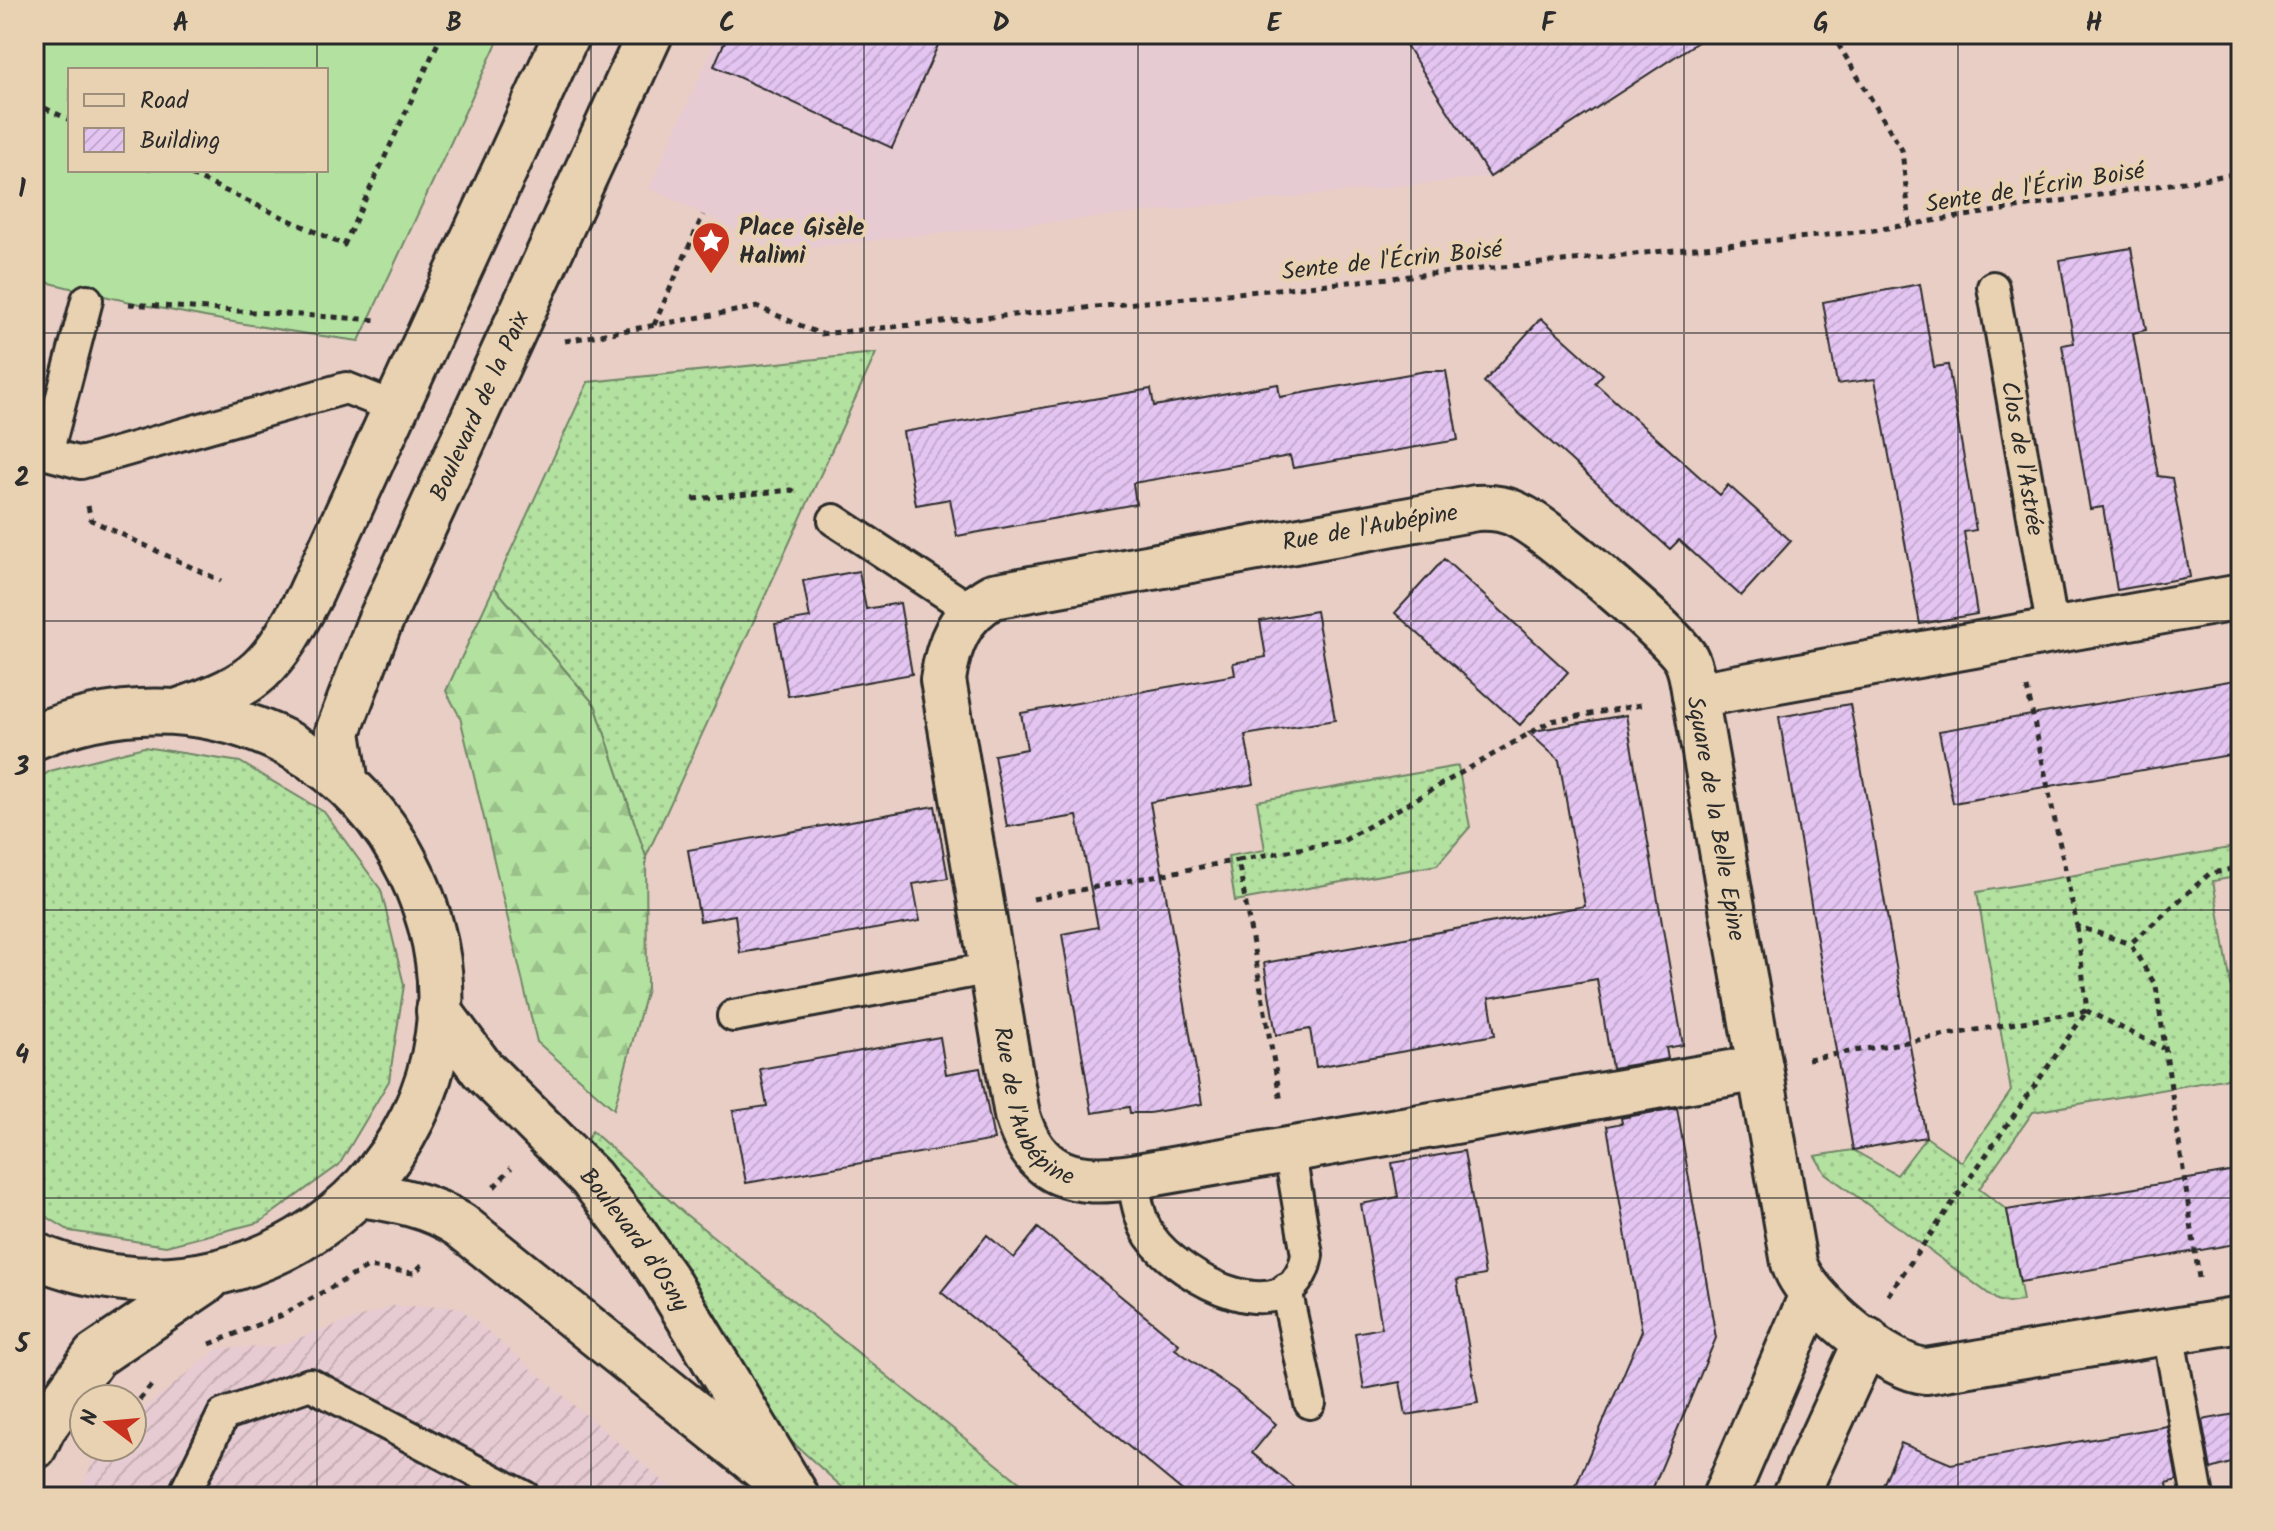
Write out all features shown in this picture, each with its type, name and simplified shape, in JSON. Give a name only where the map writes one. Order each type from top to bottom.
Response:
[{"type":"main road","points":[[176,711],[243,685],[279,653],[310,595],[567,34]]},
{"type":"main road","name":"Boulevard de la Paix","points":[[346,784],[338,732],[378,626],[650,34]]},
{"type":"main road","name":"Rue de l'Aubépine","points":[[1695,695],[1687,660],[1653,625],[1545,533],[1517,515],[1493,507],[993,596],[971,610],[954,636],[943,680],[1017,1115],[1030,1148],[1051,1168],[1080,1179],[1132,1177],[1760,1068]]},
{"type":"main road","name":"Square de la Belle Epine","points":[[2205,1326],[1926,1371],[1909,1369],[1893,1360],[1812,1295],[1800,1279],[1794,1263],[1695,695],[2241,597]]},
{"type":"main road","points":[[34,737],[72,722],[112,714],[176,711],[224,719],[258,730],[300,750],[346,784],[393,838],[411,870],[433,939],[439,1011],[430,1067],[415,1110],[381,1169],[359,1194],[317,1231],[267,1258],[214,1275],[184,1280],[123,1280],[93,1275],[34,1255]]},
{"type":"main road","name":"Boulevard d'Osny","points":[[439,1011],[482,1069],[591,1178],[665,1278],[797,1496]]},
{"type":"main road","name":"Boulevard d'Osny","points":[[359,1194],[406,1201],[444,1214],[460,1225],[797,1496]]},
{"type":"main road","points":[[34,1447],[43,1428],[95,1356],[214,1275]]},
{"type":"main road","points":[[1725,1497],[1812,1295]]},
{"type":"main road","points":[[1795,1497],[1864,1337]]},
{"type":"lane","name":"Clos de l'Astrée","points":[[1993,287],[2034,634]]},
{"type":"lane","points":[[87,300],[47,454],[81,463],[346,388],[394,407]]},
{"type":"lane","points":[[834,520],[971,610]]},
{"type":"lane","points":[[733,1016],[992,968]]},
{"type":"lane","points":[[1132,1177],[1138,1208],[1149,1234],[1188,1274],[1230,1294],[1259,1296],[1286,1289],[1301,1273],[1307,1255],[1289,1149]]},
{"type":"lane","points":[[1286,1289],[1310,1403]]},
{"type":"lane","points":[[2198,1497],[2205,1326]]},
{"type":"lane","points":[[183,1497],[223,1415],[310,1384],[525,1497]]},
{"type":"path","points":[[184,172],[344,245],[442,34]]},
{"type":"path","points":[[1832,34],[1902,150],[1910,225]]},
{"type":"path","points":[[34,103],[68,119]]},
{"type":"path","name":"Sente de l'Écrin Boisé","points":[[553,344],[758,307],[820,334],[1910,225],[2241,173]]},
{"type":"path","points":[[654,325],[703,215]]},
{"type":"path","points":[[87,300],[185,309],[389,319]]},
{"type":"path","points":[[81,463],[91,520],[221,581]]},
{"type":"path","points":[[693,499],[792,490],[834,520]]},
{"type":"path","points":[[1864,1337],[2087,1011],[2034,634]]},
{"type":"path","points":[[981,909],[1343,841],[1551,721],[1695,695]]},
{"type":"path","points":[[1238,860],[1289,1149]]},
{"type":"path","points":[[2130,944],[2209,874],[2241,867]]},
{"type":"path","points":[[2077,926],[2130,944],[2156,986],[2205,1326]]},
{"type":"path","points":[[1760,1068],[2087,1011],[2163,1048]]},
{"type":"path","points":[[200,1348],[280,1316],[368,1267],[414,1273],[544,1132]]},
{"type":"path","points":[[148,1389],[156,1379]]},
{"type":"shaded area","points":[[719,34],[1399,34],[1490,177],[780,250],[649,188]]},
{"type":"shaded area","points":[[393,1306],[459,1307],[682,1497],[77,1497],[93,1463],[148,1463],[148,1405],[219,1348],[273,1347]]},
{"type":"green space","points":[[34,34],[501,34],[359,341],[114,299],[34,279]]},
{"type":"green space","points":[[876,353],[646,857],[595,705],[494,587],[588,382]]},
{"type":"green space","points":[[494,587],[595,705],[646,857],[647,989],[614,1109],[537,1042],[460,717],[446,691]]},
{"type":"green space","points":[[144,747],[240,762],[324,812],[381,890],[404,985],[389,1081],[339,1165],[260,1222],[166,1246],[70,1231],[34,1209],[34,782],[50,771]]},
{"type":"green space","points":[[1458,766],[1470,827],[1437,865],[1235,901],[1228,856],[1265,850],[1257,801]]},
{"type":"green space","points":[[2241,846],[2241,876],[2213,881],[2241,1042],[2241,1076],[2033,1112],[1979,1189],[2007,1210],[2023,1301],[2008,1303],[1997,1300],[1825,1173],[1815,1156],[1853,1150],[1897,1175],[1926,1137],[1962,1162],[2011,1091],[1977,892]]},
{"type":"green space","points":[[592,1131],[684,1213],[1038,1497],[853,1497],[790,1440],[763,1408],[642,1212],[586,1142]]},
{"type":"building","points":[[728,34],[943,34],[892,148],[714,66]]},
{"type":"building","points":[[1399,34],[1710,34],[1490,177]]},
{"type":"building","points":[[2131,248],[2146,330],[2133,333],[2158,476],[2172,478],[2190,577],[2117,590],[2103,507],[2090,509],[2062,345],[2074,343],[2060,260]]},
{"type":"building","points":[[1920,284],[1934,367],[1948,365],[1976,530],[1964,532],[1977,614],[1920,624],[1875,379],[1837,384],[1823,302]]},
{"type":"building","points":[[1541,318],[1603,374],[1595,383],[1720,495],[1728,485],[1791,541],[1741,596],[1679,540],[1670,549],[1484,382]]},
{"type":"building","points":[[1426,371],[1446,371],[1458,440],[1293,468],[1290,456],[1133,483],[1136,504],[957,536],[950,499],[916,505],[903,432],[1151,389],[1154,406],[1278,384],[1280,397]]},
{"type":"building","points":[[1444,559],[1568,672],[1520,725],[1395,613]]},
{"type":"building","points":[[859,571],[866,609],[900,603],[912,674],[788,696],[775,624],[810,618],[803,581]]},
{"type":"building","points":[[1316,611],[1335,720],[1245,735],[1254,784],[1150,802],[1202,1104],[1149,1113],[1130,1113],[1129,1107],[1092,1113],[1062,934],[1098,927],[1077,816],[1007,827],[994,755],[1027,749],[1021,713],[1235,675],[1233,663],[1266,657],[1260,621]]},
{"type":"building","points":[[2241,679],[2241,753],[1953,803],[1939,731]]},
{"type":"building","points":[[1850,704],[1926,1137],[1853,1150],[1779,717]]},
{"type":"building","points":[[1626,715],[1683,1045],[1666,1048],[1668,1059],[1612,1068],[1597,979],[1489,998],[1495,1035],[1316,1067],[1310,1029],[1276,1035],[1264,963],[1585,906],[1559,760],[1528,732]]},
{"type":"building","points":[[935,806],[948,878],[913,884],[920,921],[740,953],[735,915],[700,921],[688,850]]},
{"type":"building","points":[[940,1037],[946,1074],[980,1068],[994,1140],[746,1183],[733,1111],[767,1106],[760,1069]]},
{"type":"building","points":[[1677,1108],[1716,1338],[1649,1497],[1571,1497],[1642,1331],[1607,1126],[1622,1123],[1621,1118]]},
{"type":"building","points":[[1464,1151],[1485,1275],[1457,1280],[1478,1403],[1406,1415],[1400,1382],[1364,1389],[1355,1333],[1382,1328],[1361,1204],[1398,1197],[1392,1163]]},
{"type":"building","points":[[2241,1170],[2241,1243],[2020,1282],[2007,1210]]},
{"type":"building","points":[[1038,1228],[1179,1344],[1175,1349],[1236,1391],[1276,1424],[1252,1453],[1306,1497],[1190,1497],[941,1292],[987,1235],[1014,1258]]},
{"type":"building","points":[[2241,1413],[2241,1460],[2211,1469],[2202,1420]]},
{"type":"building","points":[[2167,1426],[2177,1480],[2167,1483],[2169,1497],[1878,1497],[1901,1443],[1951,1464]]},
{"type":"place","name":"Place Gisèle Halimi","points":[[711,275]]}]
